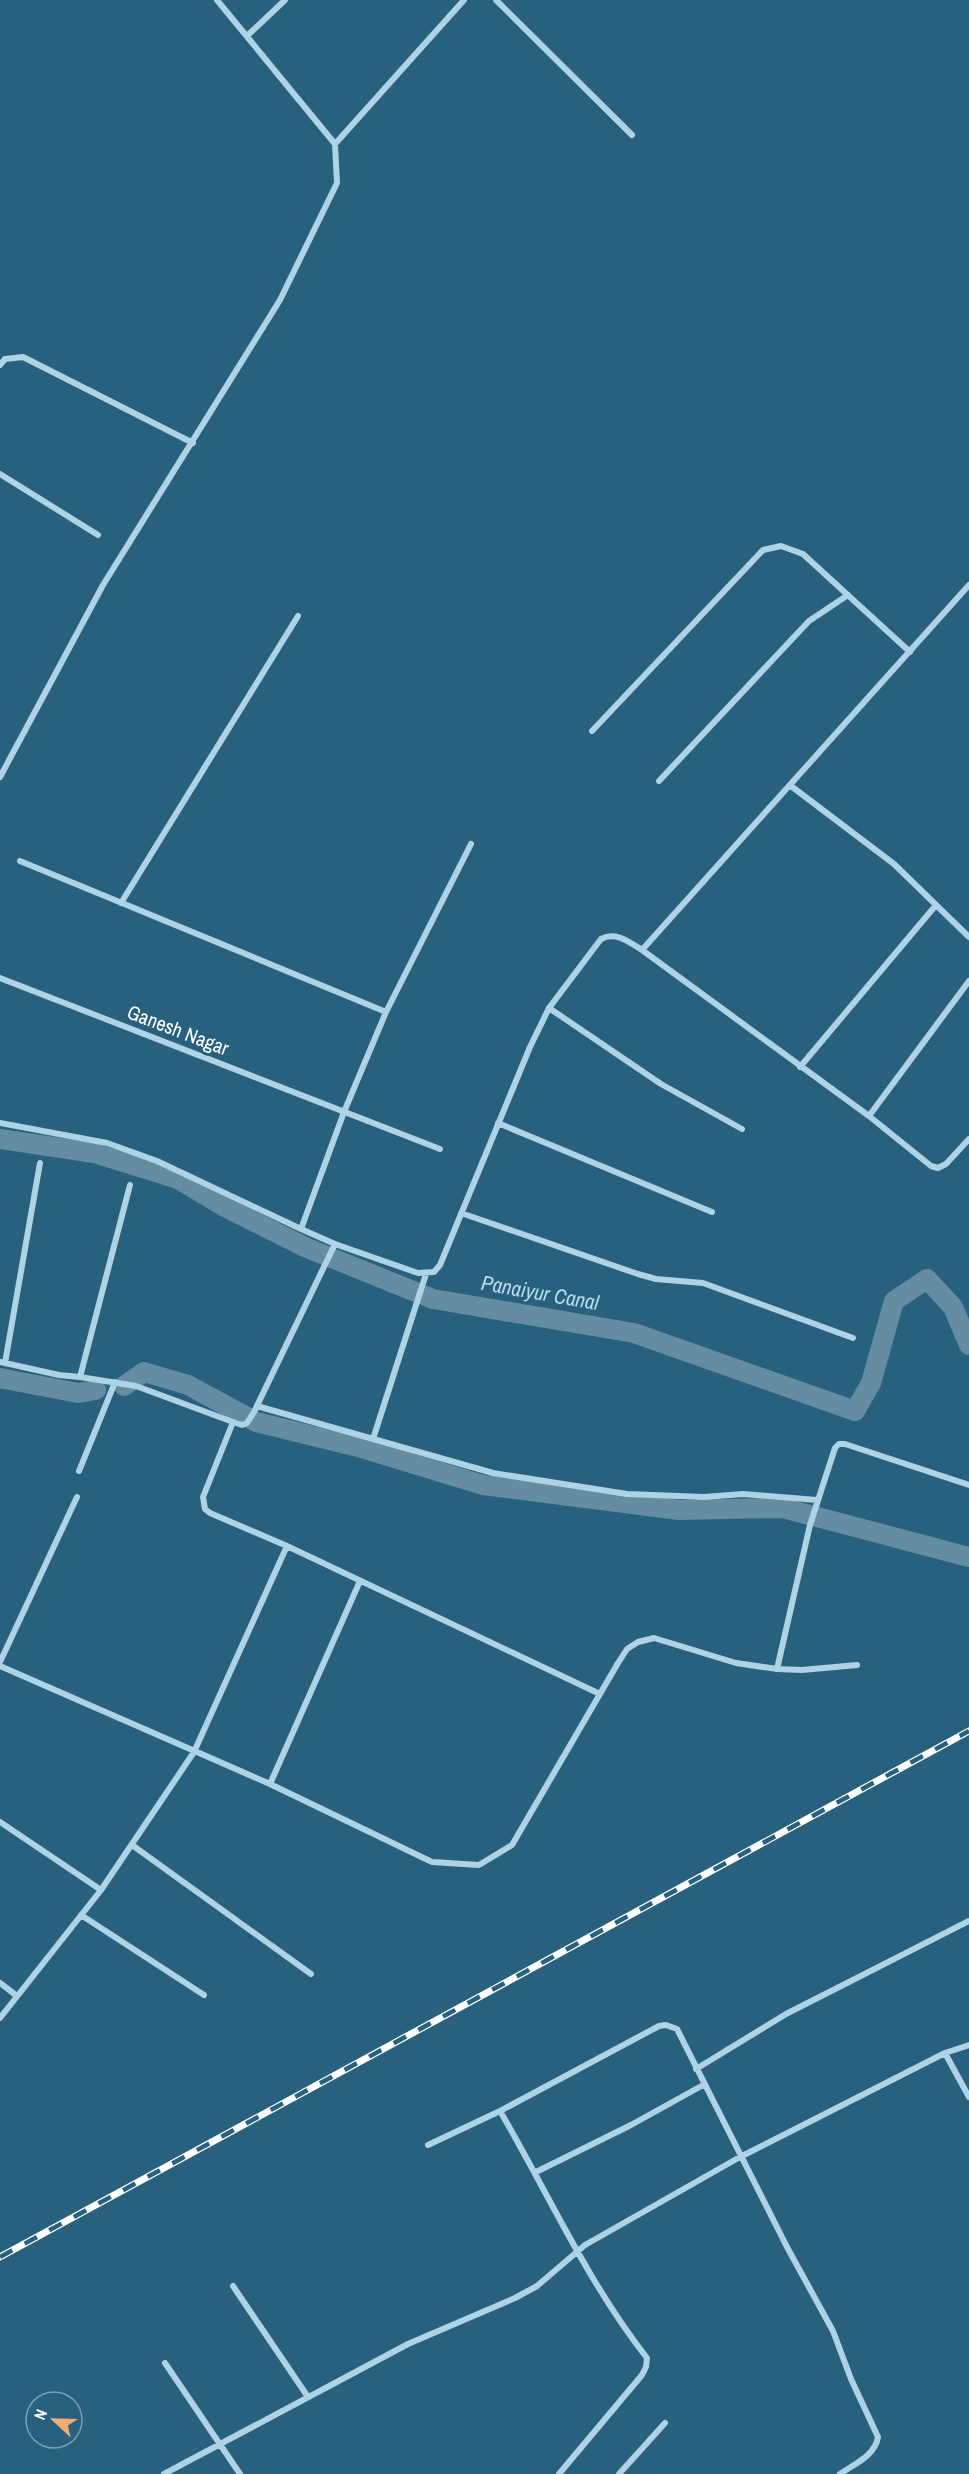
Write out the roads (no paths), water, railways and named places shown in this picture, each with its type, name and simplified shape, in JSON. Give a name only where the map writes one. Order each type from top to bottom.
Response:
[{"type":"street","points":[[0,777],[103,585],[280,300],[337,183],[335,144],[217,0]]},
{"type":"street","points":[[248,35],[285,0]]},
{"type":"street","points":[[335,144],[464,0]]},
{"type":"street","points":[[496,0],[632,135]]},
{"type":"street","points":[[0,365],[8,358],[23,357],[193,443]]},
{"type":"street","points":[[0,474],[98,535]]},
{"type":"street","points":[[592,731],[763,550],[781,546],[803,554],[910,652]]},
{"type":"street","points":[[642,950],[969,585]]},
{"type":"street","points":[[659,781],[809,621],[848,595]]},
{"type":"street","points":[[121,903],[298,616]]},
{"type":"street","points":[[791,786],[894,864],[969,937]]},
{"type":"street","points":[[302,1229],[344,1112],[386,1011],[471,844]]},
{"type":"street","points":[[20,861],[386,1011]]},
{"type":"street","points":[[801,1067],[936,905]]},
{"type":"street","points":[[0,1123],[107,1143],[157,1161],[335,1244],[426,1274],[434,1272],[440,1265],[498,1122],[549,1008],[601,939],[608,935],[620,937],[642,950],[869,1116],[931,1166],[939,1168],[946,1164],[969,1139]]},
{"type":"street","name":"Ganesh Nagar","points":[[0,978],[440,1149]]},
{"type":"street","points":[[869,1116],[969,981]]},
{"type":"street","points":[[549,1008],[661,1084],[742,1129]]},
{"type":"street","points":[[498,1122],[712,1212]]},
{"type":"street","points":[[40,1163],[3,1362],[58,1375],[136,1386],[233,1422],[247,1424],[335,1244]]},
{"type":"street","points":[[80,1377],[130,1185]]},
{"type":"street","points":[[461,1213],[638,1274],[657,1279],[704,1282],[853,1338]]},
{"type":"street","points":[[373,1439],[426,1274]]},
{"type":"street","points":[[79,1471],[118,1382]]},
{"type":"street","points":[[255,1409],[493,1473],[627,1494],[704,1497],[743,1494],[816,1502]]},
{"type":"street","points":[[233,1422],[203,1497],[205,1509],[600,1694]]},
{"type":"street","points":[[777,1669],[816,1502],[835,1448],[839,1444],[844,1443],[969,1485]]},
{"type":"street","points":[[77,1497],[0,1664],[270,1784],[432,1862],[479,1865],[512,1845],[627,1649],[638,1642],[654,1638],[736,1663],[777,1669],[802,1670],[857,1665]]},
{"type":"street","points":[[0,2018],[101,1890],[194,1752],[287,1546]]},
{"type":"street","points":[[270,1784],[360,1581]]},
{"type":"street","points":[[0,1822],[101,1890]]},
{"type":"street","points":[[132,1845],[311,1974]]},
{"type":"street","points":[[81,1915],[204,1995]]},
{"type":"street","points":[[696,2068],[786,2014],[969,1921]]},
{"type":"street","points":[[0,1983],[17,1996]]},
{"type":"street","points":[[428,2145],[500,2111],[659,2026],[666,2025],[677,2030],[740,2157],[833,2331],[851,2379],[878,2437],[876,2447],[870,2453],[840,2474]]},
{"type":"street","points":[[164,2474],[408,2344],[516,2298],[537,2286],[578,2250],[740,2157],[945,2053],[969,2045]]},
{"type":"street","points":[[945,2053],[969,2097]]},
{"type":"street","points":[[536,2172],[631,2125],[705,2084]]},
{"type":"street","points":[[500,2111],[626,2332],[647,2358],[646,2367],[559,2474]]},
{"type":"street","points":[[233,2286],[308,2397]]},
{"type":"street","points":[[165,2363],[240,2474]]},
{"type":"street","points":[[619,2474],[665,2423]]},
{"type":"waterway","name":"Panaiyur Canal","points":[[0,1139],[94,1153],[178,1179],[223,1206],[307,1248],[433,1299],[634,1333],[855,1411],[871,1383],[894,1301],[927,1279],[953,1307],[969,1345]]},
{"type":"waterway","points":[[124,1386],[144,1372],[188,1385],[256,1422],[358,1447],[483,1485],[679,1510],[783,1508],[969,1557]]},
{"type":"waterway","points":[[0,1378],[78,1393],[96,1390]]},
{"type":"railway","points":[[0,2257],[969,1731]]}]
